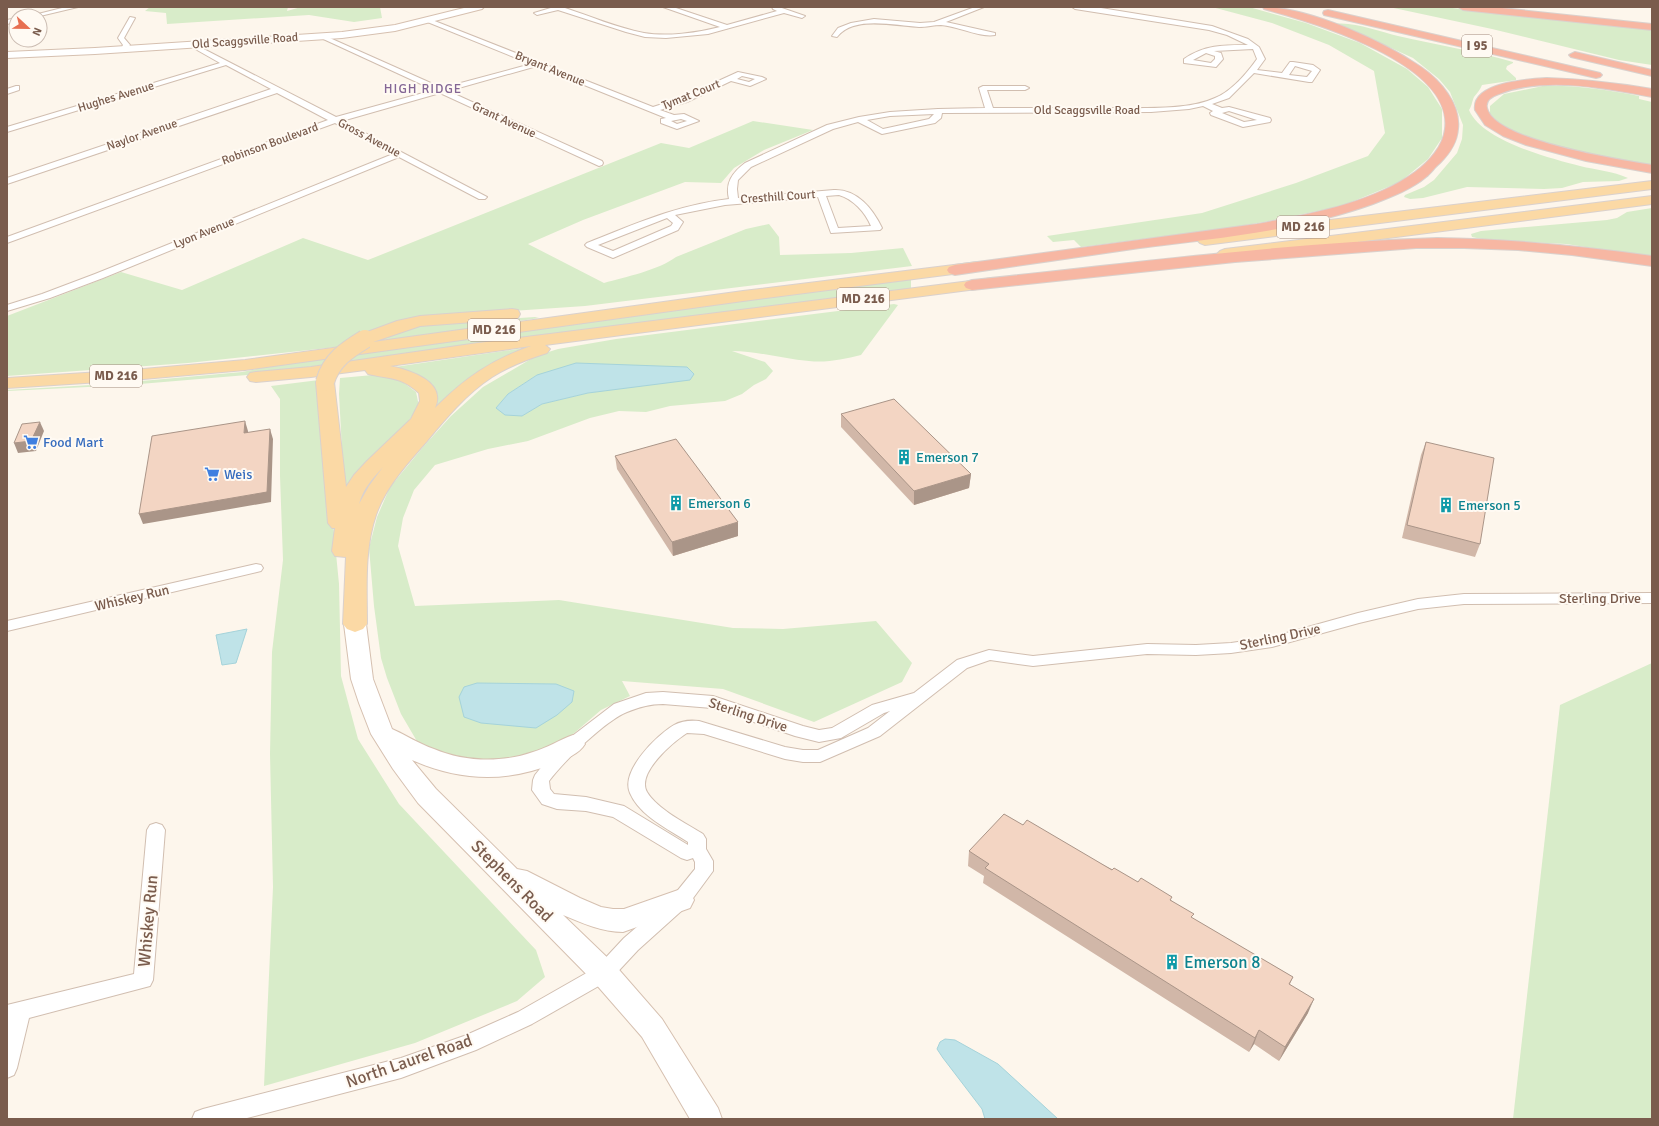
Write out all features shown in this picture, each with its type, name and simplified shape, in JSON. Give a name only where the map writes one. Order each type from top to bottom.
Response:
[{"type":"highway","points":[[955,270],[1301,220],[1358,205],[1379,197],[1402,187],[1430,168],[1440,157],[1450,139],[1452,119],[1449,107],[1443,96],[1423,74],[1392,53],[1355,35],[1313,20],[1268,7]]},
{"type":"highway","name":"I 95","points":[[1301,7],[1488,49],[1652,89]]},
{"type":"highway","points":[[1463,7],[1652,27]]},
{"type":"highway","points":[[1562,52],[1652,73]]},
{"type":"highway","points":[[1652,93],[1591,85],[1533,84],[1513,86],[1496,90],[1483,99],[1480,105],[1482,112],[1492,123],[1510,134],[1526,140],[1586,158],[1652,169]]},
{"type":"highway","points":[[972,285],[1215,260],[1405,244],[1528,246],[1652,261]]},
{"type":"main road","name":"MD 216","points":[[7,383],[132,375],[245,365],[743,296],[1652,185]]},
{"type":"main road","name":"MD 216","points":[[7,395],[144,389],[318,377],[478,348],[1652,200]]},
{"type":"main road","points":[[318,377],[326,373],[341,355],[364,339],[403,325],[438,319],[583,310],[743,296]]},
{"type":"main road","points":[[355,624],[359,540],[365,516],[375,493],[387,474],[444,408],[473,382],[491,370],[511,360],[562,343],[754,312]]},
{"type":"main road","points":[[318,377],[378,370],[397,372],[414,380],[428,391],[429,401],[419,422],[374,465],[361,479],[352,493],[348,508],[343,551]]},
{"type":"main road","points":[[318,377],[355,624]]},
{"type":"street","points":[[48,13],[75,7]]},
{"type":"street","name":"Old Scaggsville Road","points":[[7,55],[192,45],[376,31],[479,7]]},
{"type":"street","points":[[666,7],[728,27]]},
{"type":"street","points":[[771,7],[802,16]]},
{"type":"street","points":[[835,36],[840,29],[866,22],[889,21],[920,25],[941,23],[981,7]]},
{"type":"street","points":[[1075,7],[1212,28],[1242,38],[1255,47]]},
{"type":"street","points":[[537,13],[560,8],[628,31],[645,35],[688,35],[728,27],[783,11]]},
{"type":"street","points":[[125,49],[127,44],[122,41],[121,38],[132,18]]},
{"type":"street","name":"Bryant Avenue","points":[[427,20],[673,118]]},
{"type":"street","points":[[941,23],[993,34]]},
{"type":"street","name":"Grant Avenue","points":[[321,36],[599,163]]},
{"type":"street","name":"Gross Avenue","points":[[192,45],[482,198]]},
{"type":"street","points":[[1206,50],[1255,47]]},
{"type":"street","name":"Old Scaggsville Road","points":[[734,200],[731,192],[733,180],[748,165],[818,132],[859,119],[890,114],[938,111],[1177,109],[1204,104],[1226,96],[1252,71],[1261,59],[1260,53],[1255,47]]},
{"type":"street","name":"Hughes Avenue","points":[[7,130],[226,63]]},
{"type":"street","name":"Robinson Boulevard","points":[[7,240],[335,120],[538,64]]},
{"type":"street","points":[[1252,71],[1284,76]]},
{"type":"street","name":"Tymat Court","points":[[652,110],[684,100],[730,79]]},
{"type":"street","points":[[7,92],[16,88]]},
{"type":"street","points":[[990,111],[983,88],[1026,88]]},
{"type":"street","name":"Naylor Avenue","points":[[7,181],[277,90]]},
{"type":"street","points":[[1204,104],[1221,111],[1229,109],[1267,120],[1243,125],[1214,114],[1221,111]]},
{"type":"street","points":[[859,119],[882,132],[932,120],[938,116],[938,111]]},
{"type":"street","name":"Lyon Avenue","points":[[7,308],[46,296],[99,276],[399,154]]},
{"type":"street","name":"Cresthill Court","points":[[668,214],[678,222],[675,228],[613,255],[590,245],[668,214],[699,206],[734,200],[821,194],[840,193],[855,201],[872,217],[877,228],[834,231],[821,194]]},
{"type":"street","name":"Whiskey Run","points":[[7,626],[256,568]]},
{"type":"street","name":"Sterling Drive","points":[[604,973],[631,944],[681,900],[704,871],[704,861],[697,850],[697,839],[654,810],[642,798],[636,785],[639,772],[649,757],[680,729],[696,726],[785,753],[803,756],[820,756],[874,732],[890,722],[962,664],[990,655],[1033,661],[1147,649],[1196,650],[1231,648],[1272,642],[1358,618],[1418,604],[1464,599],[1652,598]]},
{"type":"street","name":"Stephens Road","points":[[355,624],[362,679],[383,734],[401,763],[427,796],[604,973],[652,1028],[707,1119]]},
{"type":"street","name":"Sterling Drive","points":[[697,850],[687,853],[618,811],[586,804],[557,802],[544,796],[541,790],[541,780],[573,744],[611,713],[633,702],[646,699],[663,698],[713,702],[801,732],[819,736],[835,734],[878,709],[920,697]]},
{"type":"street","points":[[383,734],[431,758],[474,769],[495,769],[527,763],[546,757],[573,744]]},
{"type":"street","name":"Whiskey Run","points":[[7,1068],[14,1013],[143,980],[156,830]]},
{"type":"street","points":[[503,871],[586,912],[612,921],[622,921],[634,918],[644,912],[681,900]]},
{"type":"street","name":"North Laurel Road","points":[[203,1119],[401,1068],[469,1043],[525,1018],[604,973]]},
{"type":"green space","points":[[150,7],[288,7],[287,11],[301,7],[380,7],[382,18],[354,22],[309,15],[167,24],[166,13],[145,11]]},
{"type":"green space","points":[[1212,7],[1249,7],[1306,23],[1360,43],[1407,69],[1428,87],[1442,109],[1442,138],[1428,159],[1400,182],[1342,206],[1221,229],[1081,247],[1074,240],[1053,242],[1047,236],[1202,213],[1296,183],[1368,156],[1385,133],[1374,71],[1329,45],[1272,23]]},
{"type":"green space","points":[[1389,7],[1443,7],[1652,29],[1652,65],[1619,60],[1492,29]]},
{"type":"green space","points":[[1342,23],[1358,25],[1398,36],[1470,51],[1513,62],[1507,66],[1506,69],[1516,78],[1516,80],[1482,85],[1474,97],[1469,110],[1476,121],[1488,131],[1518,147],[1580,166],[1610,172],[1628,178],[1619,181],[1583,182],[1562,188],[1467,187],[1423,198],[1410,199],[1404,197],[1405,195],[1424,187],[1434,180],[1457,153],[1462,139],[1463,125],[1450,92],[1439,79],[1413,58],[1335,24]]},
{"type":"green space","points":[[1543,86],[1567,86],[1603,90],[1639,96],[1639,99],[1652,102],[1652,167],[1537,142],[1500,125],[1490,114],[1490,106],[1504,94]]},
{"type":"green space","points":[[753,121],[813,130],[764,150],[734,168],[721,183],[685,182],[583,220],[528,244],[604,283],[632,276],[661,266],[676,257],[746,229],[769,224],[779,237],[780,255],[851,253],[903,248],[912,266],[585,306],[465,314],[346,346],[188,363],[7,376],[7,316],[121,272],[182,290],[303,238],[368,260],[661,143],[689,148]]},
{"type":"green space","points":[[1652,208],[1652,257],[1566,244],[1487,240],[1472,237],[1471,234],[1481,231],[1607,220],[1617,218],[1627,212]]},
{"type":"green space","points":[[911,279],[911,290],[270,373],[128,385],[7,391],[242,372],[287,363],[512,331]]},
{"type":"green space","points":[[894,304],[898,305],[861,355],[835,360],[816,361],[799,360],[751,352],[732,351],[765,362],[773,371],[766,379],[754,385],[742,394],[725,401],[670,406],[646,412],[619,411],[590,418],[528,441],[488,449],[435,465],[414,490],[403,518],[398,546],[415,606],[559,600],[733,628],[783,629],[876,621],[912,663],[902,682],[814,722],[723,689],[622,681],[630,696],[601,710],[572,735],[549,751],[521,761],[462,763],[418,743],[401,714],[387,678],[381,658],[374,606],[369,548],[377,517],[390,487],[451,416],[483,387],[536,356],[558,349],[616,339]],"holes":[[[537,375],[639,385],[588,393],[542,404],[522,416],[496,408],[508,394]]]},
{"type":"green space","points":[[535,317],[539,318],[366,344],[425,324]]},
{"type":"green space","points":[[531,347],[478,374],[352,519],[354,502],[435,397],[388,368]]},
{"type":"green space","points":[[373,375],[400,380],[416,392],[419,406],[405,426],[346,488],[344,487],[339,394],[340,378]]},
{"type":"green space","points":[[319,380],[339,584],[341,676],[358,739],[399,804],[536,950],[545,977],[517,1001],[415,1043],[264,1086],[273,887],[270,754],[272,652],[283,560],[280,476],[280,399],[271,386]]},
{"type":"green space","points":[[1652,663],[1652,1119],[1513,1119],[1560,705]]},
{"type":"water","points":[[576,363],[687,367],[694,374],[690,380],[588,393],[542,404],[522,416],[505,415],[496,408],[508,394],[537,375]]},
{"type":"water","points":[[247,629],[236,663],[222,665],[216,635]]},
{"type":"water","points":[[477,683],[556,684],[574,691],[572,702],[557,715],[536,728],[481,723],[464,717],[459,697],[464,687]]},
{"type":"water","points":[[945,1039],[955,1040],[998,1064],[1058,1119],[985,1119],[982,1109],[937,1049],[940,1042]]},
{"type":"building","name":"Emerson 7","points":[[894,399],[971,474],[914,491],[841,414]]},
{"type":"building","name":"Weis","points":[[245,421],[244,433],[270,429],[267,492],[139,514],[152,436]]},
{"type":"building","points":[[40,422],[31,441],[14,443],[22,424]]},
{"type":"building","name":"Emerson 6","points":[[676,439],[738,522],[672,542],[615,456]]},
{"type":"building","name":"Emerson 5","points":[[1426,442],[1494,458],[1480,544],[1407,525]]},
{"type":"building","name":"Emerson 8","points":[[1004,814],[1023,825],[1027,820],[1112,870],[1114,868],[1138,882],[1141,878],[1172,897],[1170,900],[1194,914],[1191,917],[1293,977],[1289,984],[1314,999],[1285,1047],[1259,1030],[1255,1038],[985,868],[989,864],[969,851]]},
{"type":"place","name":"Food Mart","points":[[31,442]]},
{"type":"place","name":"Emerson 7","points":[[904,457]]},
{"type":"place","name":"Weis","points":[[212,474]]},
{"type":"place","name":"Emerson 6","points":[[676,503]]},
{"type":"place","name":"Emerson 5","points":[[1446,505]]},
{"type":"place","name":"Emerson 8","points":[[1172,962]]},
{"type":"district","name":"HIGH RIDGE","points":[[423,89]]}]
